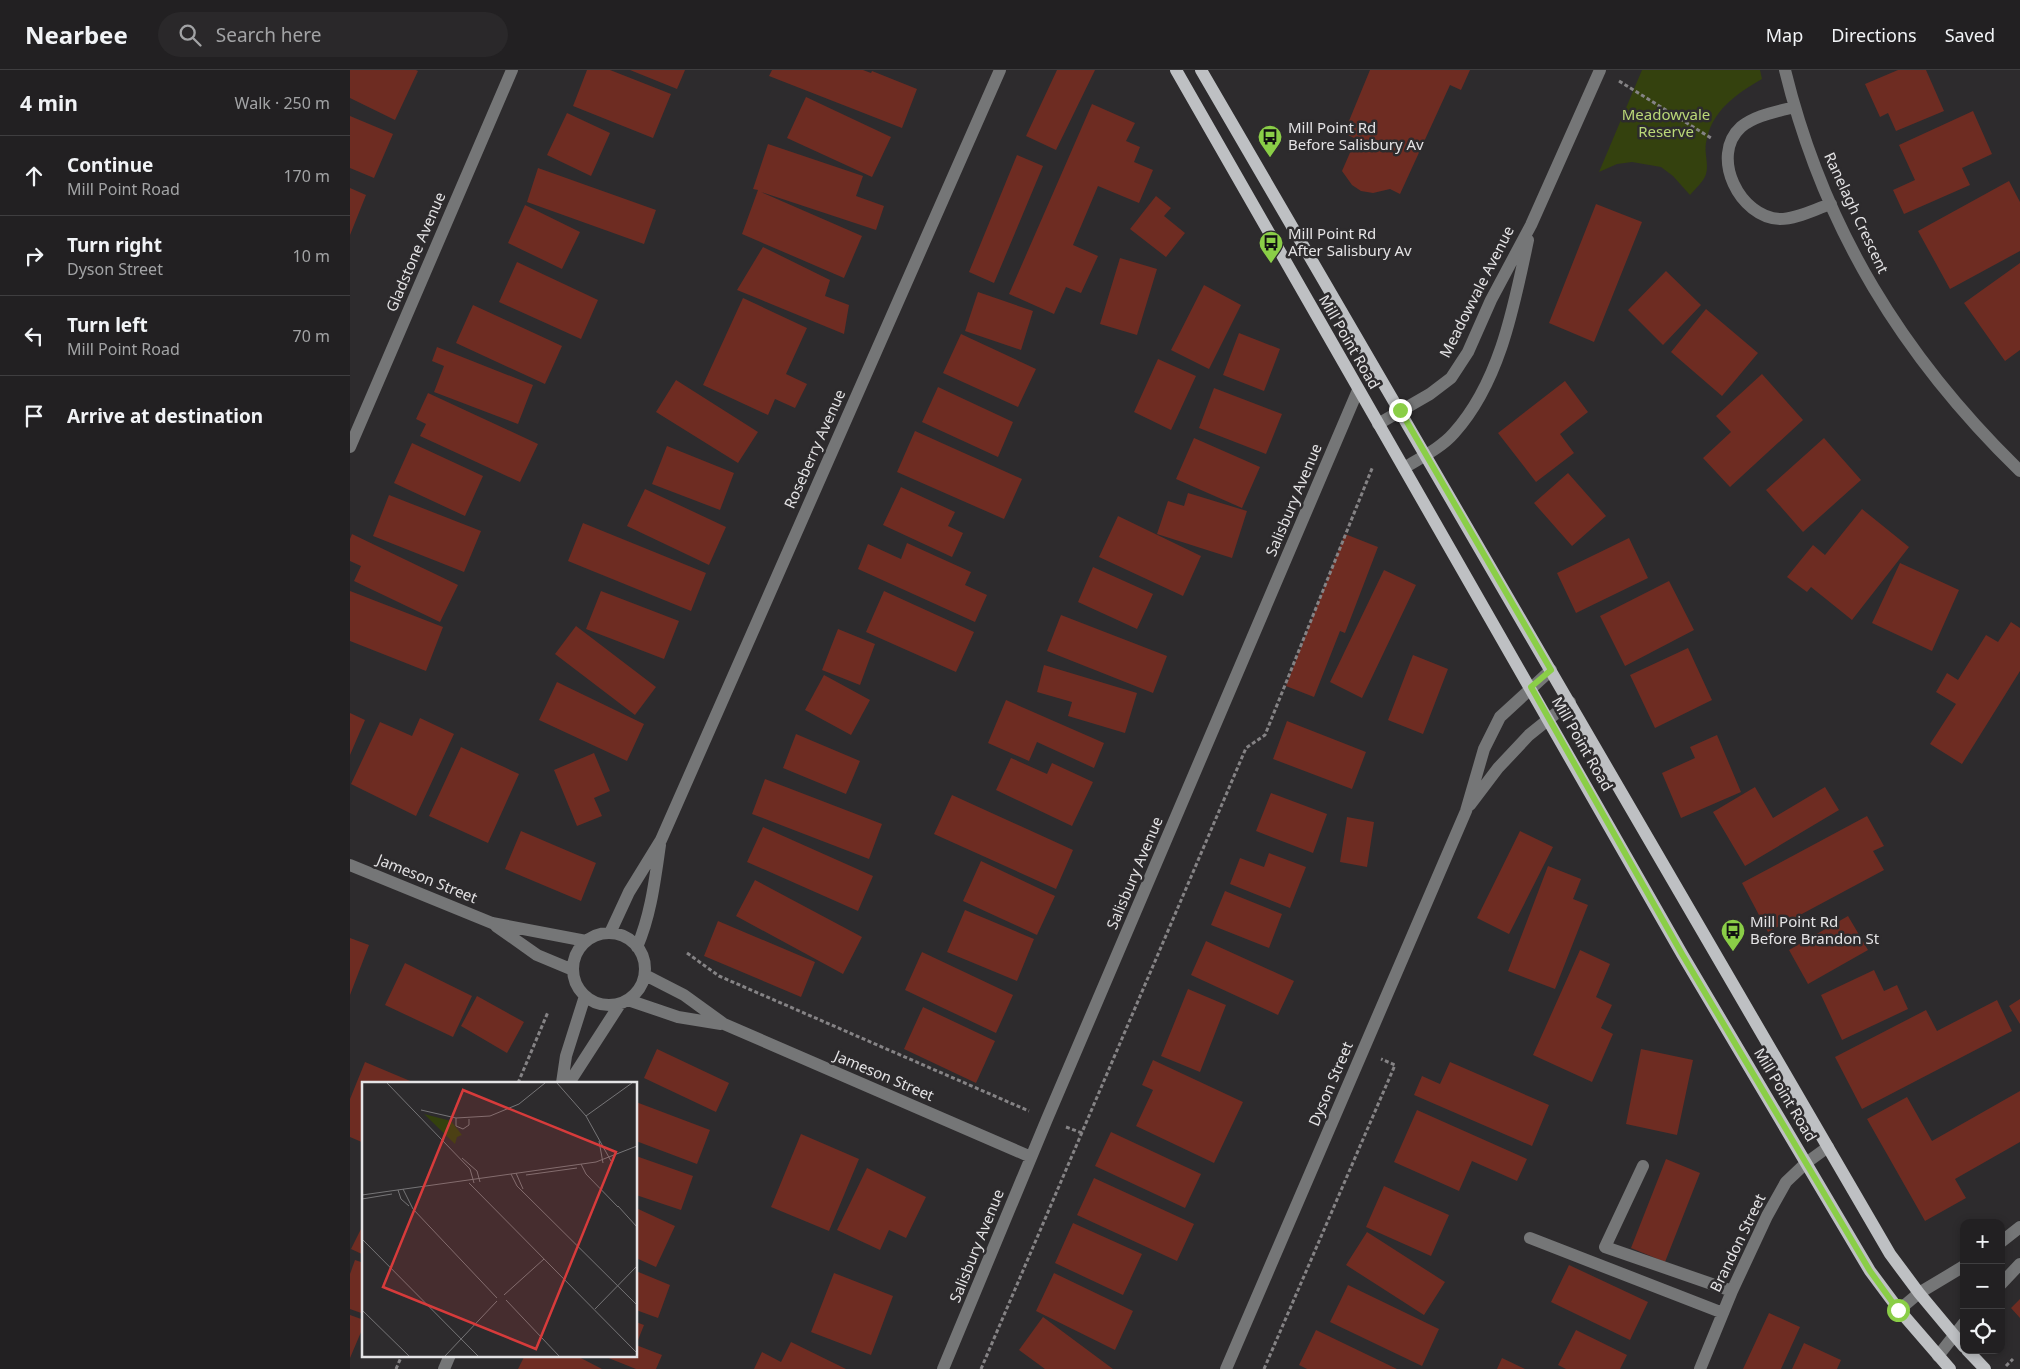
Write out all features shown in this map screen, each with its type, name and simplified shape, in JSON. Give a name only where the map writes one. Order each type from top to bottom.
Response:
[{"type":"main road","name":"Mill Point Road","points":[[1176,70],[1358,390],[1531,687],[1682,954],[1870,1271],[1898,1310],[1950,1369]]},
{"type":"main road","name":"Mill Point Road","points":[[1202,70],[1245,148],[1400,410],[1890,1254],[1960,1343]]},
{"type":"main road","points":[[1971,1354],[1985,1369]]},
{"type":"street","name":"Gladstone Avenue","points":[[350,448],[512,70]]},
{"type":"street","name":"Roseberry Avenue","points":[[610,933],[629,892],[661,840],[1000,70]]},
{"type":"street","name":"Meadowvale Avenue","points":[[1378,424],[1430,394],[1451,378],[1468,352],[1491,300],[1530,225],[1600,70]]},
{"type":"street","name":"Ranelagh Crescent","points":[[1785,70],[1794,107],[1831,204],[1852,250],[1875,293],[1908,344],[1957,404],[2020,471]]},
{"type":"street","points":[[1794,107],[1763,115],[1741,128],[1732,140],[1727,163],[1734,186],[1744,200],[1757,211],[1780,219],[1796,216],[1831,204]]},
{"type":"street","name":"Meadowvale Avenue","points":[[1404,468],[1452,435],[1472,410],[1493,366],[1514,303],[1530,225]]},
{"type":"street","name":"Salisbury Avenue","points":[[943,1369],[1047,1119],[1358,390]]},
{"type":"street","name":"Dyson Street","points":[[1226,1369],[1466,811],[1484,749],[1500,717],[1551,670]]},
{"type":"street","name":"Dyson Street","points":[[1466,811],[1498,768],[1528,735],[1570,702]]},
{"type":"street","name":"Roseberry Avenue","points":[[637,946],[642,936],[652,896],[661,840]]},
{"type":"street","name":"Jameson Street","points":[[350,865],[492,923],[586,941]]},
{"type":"street","name":"Jameson Street","points":[[492,923],[537,955],[573,970]]},
{"type":"street","points":[[570,1082],[624,1002],[642,984],[645,975],[642,955],[637,946],[629,939],[610,933],[602,934],[586,941],[574,959],[573,970],[575,980],[585,996],[596,1002],[607,1005],[624,1002]]},
{"type":"street","name":"Jameson Street","points":[[645,975],[684,995],[724,1024],[1031,1158]]},
{"type":"street","points":[[562,1082],[566,1056],[585,996]]},
{"type":"street","name":"Jameson Street","points":[[624,1002],[678,1017],[724,1024]]},
{"type":"street","name":"Brandon Street","points":[[1700,1369],[1732,1291],[1767,1216],[1786,1182],[1806,1162],[1828,1147]]},
{"type":"street","points":[[1643,1166],[1604,1247],[1732,1291]]},
{"type":"street","points":[[2005,1239],[2020,1227]]},
{"type":"street","points":[[1530,1238],[1723,1313]]},
{"type":"street","points":[[2005,1280],[2020,1264]]},
{"type":"street","points":[[1898,1310],[1919,1293],[1960,1268]]},
{"type":"street","points":[[1938,1356],[1960,1328]]},
{"type":"street","points":[[444,1369],[450,1356]]},
{"type":"path","points":[[1600,70],[1729,149]]},
{"type":"path","points":[[981,1369],[1246,748],[1264,735],[1373,466]]},
{"type":"path","points":[[687,952],[719,976],[1082,1134]]},
{"type":"path","points":[[518,1082],[548,1012]]},
{"type":"path","points":[[1264,1369],[1395,1065],[1362,1052]]},
{"type":"path","points":[[396,1369],[402,1356]]},
{"type":"path","points":[[2004,1369],[2013,1360]]},
{"type":"green space","name":"Meadowvale Reserve","points":[[1642,70],[1760,70],[1762,79],[1734,97],[1713,122],[1706,143],[1706,174],[1690,195],[1673,176],[1661,167],[1632,162],[1617,164],[1599,172]]},
{"type":"building","points":[[350,70],[418,71],[395,120],[350,98]]},
{"type":"building","points":[[587,70],[610,70],[671,94],[653,138],[573,106]]},
{"type":"building","points":[[630,70],[685,70],[677,89]]},
{"type":"building","points":[[772,70],[863,70],[871,73],[872,71],[917,89],[902,128],[769,76]]},
{"type":"building","points":[[1057,70],[1095,70],[1056,150],[1026,136]]},
{"type":"building","points":[[1370,70],[1470,70],[1461,90],[1450,85],[1400,194],[1390,189],[1373,193],[1361,191],[1352,185],[1342,171],[1356,139],[1344,133]]},
{"type":"building","points":[[1898,70],[1926,70],[1944,111],[1896,131],[1888,113],[1880,117],[1865,84]]},
{"type":"building","points":[[806,97],[891,137],[872,177],[787,138]]},
{"type":"building","points":[[1092,104],[1135,123],[1126,141],[1140,147],[1134,162],[1153,170],[1139,203],[1098,186],[1073,245],[1098,256],[1081,293],[1066,287],[1054,314],[1009,294]]},
{"type":"building","points":[[1973,111],[1992,154],[1962,168],[1970,185],[1904,214],[1893,190],[1915,180],[1899,145]]},
{"type":"building","points":[[567,113],[610,133],[591,176],[547,155]]},
{"type":"building","points":[[350,116],[393,134],[374,178],[350,168]]},
{"type":"building","points":[[768,144],[863,176],[856,196],[884,206],[876,230],[761,192],[862,236],[844,278],[742,234],[758,190],[753,189]]},
{"type":"building","points":[[1017,155],[1043,166],[994,283],[969,272]]},
{"type":"building","points":[[538,168],[656,210],[644,244],[527,202]]},
{"type":"building","points":[[2009,181],[2020,202],[2020,251],[1950,289],[1918,231]]},
{"type":"building","points":[[350,188],[366,195],[350,235]]},
{"type":"building","points":[[1156,196],[1171,208],[1164,216],[1185,233],[1166,257],[1130,229]]},
{"type":"building","points":[[1596,204],[1642,222],[1594,342],[1549,323]]},
{"type":"building","points":[[525,205],[580,232],[562,269],[508,243]]},
{"type":"building","points":[[763,247],[830,280],[825,296],[849,305],[844,334],[737,290]]},
{"type":"building","points":[[1120,258],[1157,269],[1137,335],[1100,324]]},
{"type":"building","points":[[517,262],[598,300],[581,339],[499,302]]},
{"type":"building","points":[[2020,263],[2020,350],[2005,361],[1964,303]]},
{"type":"building","points":[[1666,271],[1701,305],[1663,345],[1628,310]]},
{"type":"building","points":[[1204,285],[1241,305],[1209,369],[1171,350]]},
{"type":"building","points":[[978,292],[1033,311],[1021,350],[965,331]]},
{"type":"building","points":[[743,298],[807,328],[786,374],[807,384],[795,408],[775,399],[768,415],[703,385]]},
{"type":"building","points":[[473,305],[562,346],[545,384],[456,343]]},
{"type":"building","points":[[1706,309],[1758,353],[1722,396],[1671,352]]},
{"type":"building","points":[[1239,333],[1280,349],[1264,391],[1223,375]]},
{"type":"building","points":[[961,334],[1036,369],[1018,407],[943,373]]},
{"type":"building","points":[[437,347],[533,385],[518,424],[434,392],[444,366],[432,361]]},
{"type":"building","points":[[1158,359],[1196,376],[1171,430],[1134,412]]},
{"type":"building","points":[[1762,374],[1803,420],[1730,487],[1703,458],[1731,432],[1716,416]]},
{"type":"building","points":[[676,380],[758,432],[738,463],[656,412]]},
{"type":"building","points":[[1565,381],[1588,412],[1560,434],[1574,453],[1536,482],[1498,433]]},
{"type":"building","points":[[938,387],[1013,422],[998,457],[922,422]]},
{"type":"building","points":[[1214,388],[1282,414],[1266,454],[1199,428]]},
{"type":"building","points":[[428,393],[538,444],[520,482],[420,436],[426,424],[416,419]]},
{"type":"building","points":[[915,431],[1022,479],[1004,519],[897,472]]},
{"type":"building","points":[[1194,438],[1260,467],[1242,508],[1176,479]]},
{"type":"building","points":[[1824,438],[1861,480],[1803,532],[1766,490]]},
{"type":"building","points":[[412,443],[483,476],[465,516],[394,483]]},
{"type":"building","points":[[667,446],[734,473],[720,510],[652,484]]},
{"type":"building","points":[[1568,473],[1606,516],[1572,546],[1534,503]]},
{"type":"building","points":[[901,487],[955,512],[948,526],[963,533],[952,557],[883,525]]},
{"type":"building","points":[[645,489],[726,527],[709,565],[627,526]]},
{"type":"building","points":[[1188,493],[1247,511],[1232,558],[1157,534],[1168,501],[1184,506]]},
{"type":"building","points":[[389,495],[481,531],[464,572],[373,536]]},
{"type":"building","points":[[1862,509],[1909,547],[1852,620],[1811,587],[1807,592],[1787,577],[1813,545],[1825,555]]},
{"type":"building","points":[[1118,516],[1201,556],[1183,596],[1099,557]]},
{"type":"building","points":[[583,523],[706,573],[691,611],[568,561]]},
{"type":"building","points":[[352,534],[458,585],[440,622],[354,581],[361,566],[350,561],[350,539]]},
{"type":"building","points":[[1345,534],[1378,547],[1345,633],[1340,631],[1314,697],[1286,686]]},
{"type":"building","points":[[1629,538],[1648,578],[1576,613],[1557,573]]},
{"type":"building","points":[[907,543],[971,572],[965,585],[987,595],[975,622],[858,569],[868,544],[901,559]]},
{"type":"building","points":[[1900,563],[1959,590],[1932,651],[1872,623]]},
{"type":"building","points":[[1093,567],[1153,594],[1137,629],[1078,602]]},
{"type":"building","points":[[1384,570],[1416,585],[1362,698],[1330,682]]},
{"type":"building","points":[[1669,581],[1694,630],[1625,666],[1600,616]]},
{"type":"building","points":[[350,591],[443,627],[426,671],[350,641]]},
{"type":"building","points":[[601,591],[679,621],[664,659],[586,629]]},
{"type":"building","points":[[884,591],[974,632],[956,672],[866,632]]},
{"type":"building","points":[[1061,615],[1167,656],[1153,693],[1047,651]]},
{"type":"building","points":[[2011,622],[2020,628],[2020,671],[1962,764],[1930,744],[1956,704],[1936,692],[1947,673],[1958,680],[1986,635],[1998,642]]},
{"type":"building","points":[[576,626],[656,687],[635,715],[555,654]]},
{"type":"building","points":[[838,629],[875,644],[860,685],[822,670]]},
{"type":"building","points":[[1688,648],[1712,700],[1655,728],[1630,675]]},
{"type":"building","points":[[1413,655],[1448,669],[1423,734],[1388,720]]},
{"type":"building","points":[[1044,665],[1137,693],[1125,733],[1068,716],[1072,702],[1037,692]]},
{"type":"building","points":[[824,675],[870,700],[851,735],[805,710]]},
{"type":"building","points":[[557,682],[644,724],[627,761],[539,720]]},
{"type":"building","points":[[1006,700],[1104,743],[1094,768],[1037,742],[1029,761],[988,743]]},
{"type":"building","points":[[350,713],[365,720],[350,755]]},
{"type":"building","points":[[420,718],[454,734],[416,816],[351,784],[380,722],[412,736]]},
{"type":"building","points":[[1287,721],[1366,752],[1352,789],[1273,759]]},
{"type":"building","points":[[796,734],[860,761],[846,794],[783,768]]},
{"type":"building","points":[[1717,735],[1741,792],[1681,818],[1662,773],[1695,758],[1690,747]]},
{"type":"building","points":[[461,747],[519,774],[488,843],[429,816]]},
{"type":"building","points":[[594,753],[610,791],[594,798],[602,816],[577,826],[554,770]]},
{"type":"building","points":[[1011,758],[1047,774],[1052,763],[1093,782],[1072,826],[996,790]]},
{"type":"building","points":[[765,779],[882,824],[869,859],[752,814]]},
{"type":"building","points":[[1755,787],[1773,818],[1825,787],[1839,810],[1745,866],[1713,812]]},
{"type":"building","points":[[1271,793],[1327,814],[1313,853],[1256,831]]},
{"type":"building","points":[[952,795],[1073,850],[1056,889],[934,834]]},
{"type":"building","points":[[1867,816],[1884,846],[1873,851],[1884,870],[1768,932],[1742,883]]},
{"type":"building","points":[[1347,817],[1374,822],[1367,867],[1340,862]]},
{"type":"building","points":[[763,827],[873,876],[858,911],[747,862]]},
{"type":"building","points":[[521,831],[596,863],[581,901],[505,869]]},
{"type":"building","points":[[1520,831],[1553,847],[1509,934],[1477,918]]},
{"type":"building","points":[[1269,853],[1306,867],[1290,908],[1230,884],[1240,858],[1264,867]]},
{"type":"building","points":[[981,861],[1055,896],[1037,935],[963,901]]},
{"type":"building","points":[[1548,866],[1581,879],[1573,899],[1588,905],[1555,989],[1508,971]]},
{"type":"building","points":[[755,880],[862,937],[843,974],[736,916]]},
{"type":"building","points":[[1225,891],[1282,914],[1269,948],[1211,925]]},
{"type":"building","points":[[965,910],[1034,939],[1017,981],[947,952]]},
{"type":"building","points":[[1848,916],[1868,950],[1808,984],[1789,950]]},
{"type":"building","points":[[718,921],[815,962],[801,997],[704,956]]},
{"type":"building","points":[[350,938],[369,945],[350,995]]},
{"type":"building","points":[[1206,941],[1294,981],[1278,1015],[1191,975]]},
{"type":"building","points":[[1580,950],[1610,964],[1596,997],[1612,1005],[1601,1028],[1613,1034],[1592,1082],[1533,1055]]},
{"type":"building","points":[[922,952],[1013,995],[996,1033],[905,990]]},
{"type":"building","points":[[405,963],[472,996],[453,1037],[385,1005]]},
{"type":"building","points":[[1874,970],[1884,991],[1897,985],[1908,1009],[1842,1040],[1821,995]]},
{"type":"building","points":[[1188,989],[1226,1005],[1200,1072],[1161,1056]]},
{"type":"building","points":[[477,996],[524,1022],[507,1053],[461,1026]]},
{"type":"building","points":[[2020,999],[2020,1024],[2009,1006]]},
{"type":"building","points":[[1997,1000],[2012,1031],[1862,1109],[1835,1057],[1926,1010],[1937,1031]]},
{"type":"building","points":[[923,1007],[995,1041],[976,1083],[904,1049]]},
{"type":"building","points":[[657,1049],[729,1083],[716,1112],[644,1078]]},
{"type":"building","points":[[1641,1049],[1693,1060],[1677,1135],[1626,1124]]},
{"type":"building","points":[[1153,1060],[1243,1102],[1214,1163],[1136,1126],[1153,1090],[1142,1085]]},
{"type":"building","points":[[365,1062],[413,1082],[362,1082],[362,1142],[350,1137],[350,1099]]},
{"type":"building","points":[[1450,1062],[1549,1105],[1532,1146],[1414,1095],[1422,1076],[1440,1084]]},
{"type":"building","points":[[2020,1091],[2020,1142],[1955,1179],[1966,1198],[1925,1221],[1867,1119],[1907,1097],[1932,1141]]},
{"type":"building","points":[[638,1103],[710,1130],[697,1164],[638,1142]]},
{"type":"building","points":[[1417,1110],[1527,1159],[1517,1181],[1472,1161],[1459,1191],[1394,1162]]},
{"type":"building","points":[[1111,1132],[1201,1174],[1185,1208],[1095,1166]]},
{"type":"building","points":[[801,1134],[859,1159],[829,1231],[771,1207]]},
{"type":"building","points":[[638,1157],[693,1176],[681,1210],[638,1196]]},
{"type":"building","points":[[1666,1159],[1700,1173],[1665,1262],[1631,1248]]},
{"type":"building","points":[[867,1168],[926,1197],[906,1238],[889,1230],[880,1250],[837,1230]]},
{"type":"building","points":[[1094,1178],[1194,1224],[1177,1261],[1077,1215]]},
{"type":"building","points":[[1384,1186],[1449,1215],[1431,1256],[1366,1227]]},
{"type":"building","points":[[638,1209],[675,1226],[656,1267],[638,1259]]},
{"type":"building","points":[[1073,1223],[1142,1254],[1123,1295],[1055,1263]]},
{"type":"building","points":[[362,1227],[362,1254],[351,1249]]},
{"type":"building","points":[[1367,1232],[1445,1282],[1424,1315],[1346,1265]]},
{"type":"building","points":[[355,1260],[362,1262],[362,1313],[350,1309],[350,1274]]},
{"type":"building","points":[[1569,1265],[1648,1302],[1630,1340],[1551,1302]]},
{"type":"building","points":[[638,1272],[670,1285],[658,1318],[638,1311]]},
{"type":"building","points":[[834,1273],[893,1296],[871,1355],[811,1332]]},
{"type":"building","points":[[1054,1273],[1133,1311],[1115,1350],[1036,1311]]},
{"type":"building","points":[[1348,1285],[1439,1329],[1422,1366],[1330,1322]]},
{"type":"building","points":[[2020,1299],[2020,1318],[2011,1308]]},
{"type":"building","points":[[1769,1313],[1800,1327],[1781,1369],[1743,1369]]},
{"type":"building","points":[[350,1315],[362,1319],[362,1330],[350,1358]]},
{"type":"building","points":[[1043,1317],[1113,1369],[1045,1369],[1019,1350]]},
{"type":"building","points":[[638,1323],[644,1325],[638,1340]]},
{"type":"building","points":[[1316,1330],[1397,1369],[1307,1369],[1299,1365]]},
{"type":"building","points":[[1576,1330],[1627,1355],[1620,1369],[1566,1369],[1558,1365]]},
{"type":"building","points":[[791,1342],[846,1369],[754,1369],[762,1352],[781,1362]]},
{"type":"building","points":[[1804,1343],[1841,1360],[1837,1369],[1792,1369]]},
{"type":"building","points":[[638,1346],[662,1355],[656,1369],[636,1369],[604,1356],[638,1356]]},
{"type":"building","points":[[524,1356],[577,1356],[602,1369],[518,1369]]},
{"type":"building","points":[[1502,1358],[1525,1369],[1497,1369]]},
{"type":"place","name":"Mill Point Rd Before Salisbury Av","points":[[1270,158]]},
{"type":"place","name":"Mill Point Rd After Salisbury Av","points":[[1271,264]]},
{"type":"place","name":"Mill Point Rd Before Brandon St","points":[[1733,952]]},
{"type":"route","points":[[1400,410],[1551,670],[1531,687],[1682,954],[1870,1271],[1898,1310]]}]
